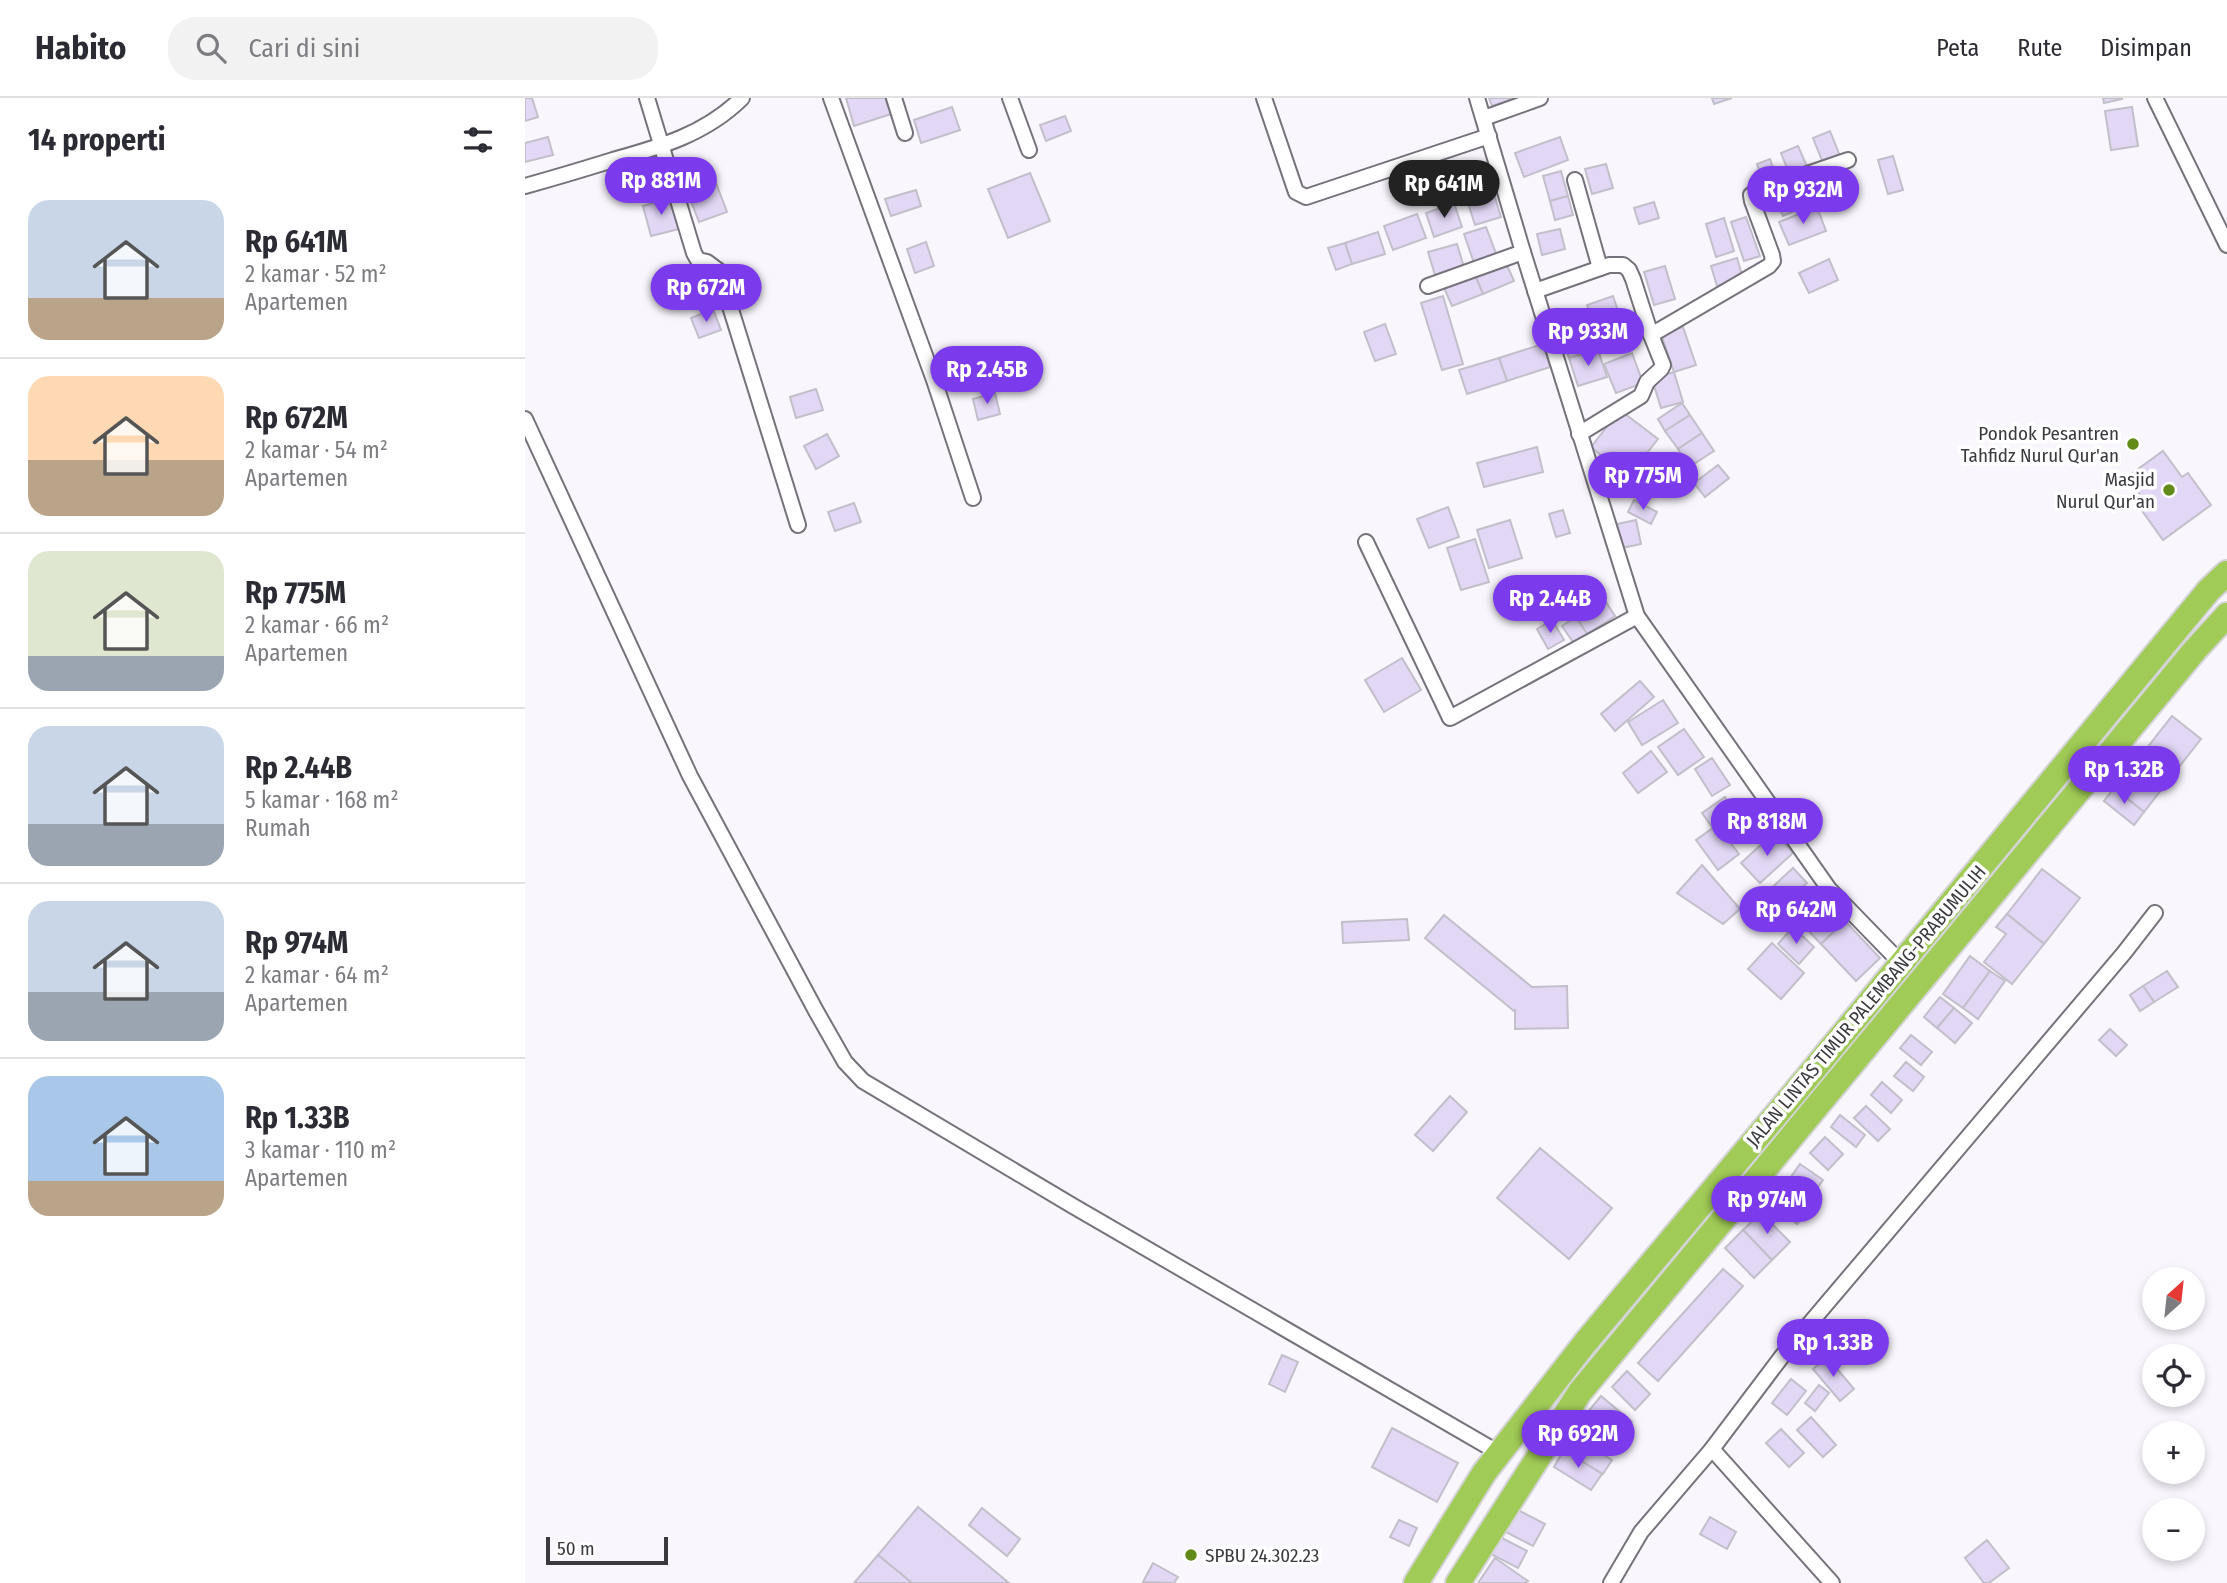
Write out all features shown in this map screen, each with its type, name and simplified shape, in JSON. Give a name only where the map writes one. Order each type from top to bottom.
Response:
[{"type":"highway","name":"JALAN LINTAS TIMUR PALEMBANG-PRABUMULIH","points":[[1416,1583],[1499,1453],[1585,1343],[2209,590],[2227,573]]},
{"type":"highway","name":"JALAN LINTAS TIMUR PALEMBANG-PRABUMULIH","points":[[1458,1583],[1580,1392],[2186,660],[2227,614]]},
{"type":"street","points":[[647,98],[694,253],[698,260],[719,271],[798,525]]},
{"type":"street","points":[[525,186],[661,146],[702,129],[726,114],[741,98]]},
{"type":"street","points":[[831,98],[934,380],[972,498]]},
{"type":"street","points":[[894,98],[905,133]]},
{"type":"street","points":[[1010,98],[1029,150]]},
{"type":"street","points":[[1264,98],[1296,192],[1306,197],[1489,136]]},
{"type":"street","points":[[1477,98],[1637,617],[1829,889],[1901,963]]},
{"type":"street","points":[[1484,118],[1540,98]]},
{"type":"street","points":[[2155,98],[2227,245]]},
{"type":"street","points":[[1651,335],[1769,266],[1773,261],[1751,195],[1848,160]]},
{"type":"street","points":[[1575,180],[1600,268]]},
{"type":"street","points":[[1428,286],[1523,252]]},
{"type":"street","points":[[1535,291],[1600,268],[1623,265],[1629,270],[1663,365],[1650,377],[1637,398],[1579,434]]},
{"type":"street","points":[[525,419],[690,776],[845,1062],[863,1081],[1499,1453]]},
{"type":"street","points":[[1366,542],[1450,718],[1637,617]]},
{"type":"street","points":[[1611,1583],[1641,1532],[1712,1449],[1783,1355],[2155,913]]},
{"type":"street","points":[[1712,1449],[1832,1583]]},
{"type":"building","points":[[525,98],[532,98],[538,117],[525,121]]},
{"type":"building","points":[[846,98],[885,98],[891,114],[854,126]]},
{"type":"building","points":[[1489,98],[1515,98],[1492,106]]},
{"type":"building","points":[[1712,98],[1732,98],[1714,104]]},
{"type":"building","points":[[2103,98],[2122,98],[2122,99],[2104,103]]},
{"type":"building","points":[[952,107],[960,130],[921,143],[914,120]]},
{"type":"building","points":[[2132,107],[2138,146],[2111,150],[2105,111]]},
{"type":"building","points":[[1065,116],[1071,131],[1046,141],[1040,125]]},
{"type":"building","points":[[1830,131],[1842,161],[1825,168],[1813,138]]},
{"type":"building","points":[[548,137],[553,155],[525,162],[525,143]]},
{"type":"building","points":[[1560,137],[1568,160],[1524,177],[1515,153]]},
{"type":"building","points":[[1798,146],[1809,171],[1791,178],[1781,153]]},
{"type":"building","points":[[1893,156],[1903,190],[1888,194],[1878,160]]},
{"type":"building","points":[[1770,159],[1778,181],[1765,186],[1757,164]]},
{"type":"building","points":[[1606,164],[1613,188],[1592,194],[1585,169]]},
{"type":"building","points":[[1561,171],[1568,196],[1550,201],[1543,176]]},
{"type":"building","points":[[1030,173],[1050,221],[1008,238],[988,189]]},
{"type":"building","points":[[713,175],[727,212],[699,222],[685,185]]},
{"type":"building","points":[[1796,189],[1804,207],[1783,216],[1775,197]]},
{"type":"building","points":[[916,190],[921,206],[891,216],[885,199]]},
{"type":"building","points":[[1494,194],[1501,217],[1475,225],[1468,203]]},
{"type":"building","points":[[1568,196],[1573,215],[1555,220],[1550,201]]},
{"type":"building","points":[[670,198],[679,229],[651,236],[643,206]]},
{"type":"building","points":[[1654,202],[1659,218],[1639,224],[1634,208]]},
{"type":"building","points":[[1454,203],[1462,227],[1434,237],[1426,213]]},
{"type":"building","points":[[1817,207],[1826,231],[1789,245],[1779,222]]},
{"type":"building","points":[[1417,214],[1426,238],[1393,250],[1384,226]]},
{"type":"building","points":[[1746,217],[1760,256],[1744,261],[1731,222]]},
{"type":"building","points":[[1724,218],[1734,251],[1716,257],[1706,224]]},
{"type":"building","points":[[1486,227],[1497,256],[1474,263],[1464,234]]},
{"type":"building","points":[[1560,229],[1565,249],[1542,255],[1537,234]]},
{"type":"building","points":[[1378,232],[1385,254],[1352,264],[1345,243]]},
{"type":"building","points":[[926,242],[934,266],[915,273],[907,249]]},
{"type":"building","points":[[1345,243],[1352,264],[1336,270],[1328,248]]},
{"type":"building","points":[[1457,244],[1464,267],[1435,275],[1428,252]]},
{"type":"building","points":[[1737,258],[1743,278],[1717,286],[1711,266]]},
{"type":"building","points":[[1829,259],[1838,280],[1809,293],[1799,273]]},
{"type":"building","points":[[1506,263],[1514,281],[1483,294],[1475,275]]},
{"type":"building","points":[[706,265],[713,293],[683,300],[676,272]]},
{"type":"building","points":[[1665,266],[1675,299],[1654,305],[1644,272]]},
{"type":"building","points":[[1475,275],[1483,294],[1452,306],[1444,288]]},
{"type":"building","points":[[1443,296],[1463,364],[1442,370],[1421,303]]},
{"type":"building","points":[[1613,296],[1627,337],[1602,346],[1587,305]]},
{"type":"building","points":[[713,309],[721,330],[699,338],[691,318]]},
{"type":"building","points":[[1590,323],[1598,350],[1569,358],[1561,332]]},
{"type":"building","points":[[1385,324],[1396,354],[1375,361],[1364,332]]},
{"type":"building","points":[[1683,327],[1696,365],[1674,372],[1661,334]]},
{"type":"building","points":[[1543,344],[1550,367],[1507,381],[1499,358]]},
{"type":"building","points":[[1598,350],[1607,377],[1578,386],[1569,358]]},
{"type":"building","points":[[1632,353],[1643,383],[1616,393],[1604,364]]},
{"type":"building","points":[[1499,358],[1507,381],[1467,394],[1459,370]]},
{"type":"building","points":[[1674,372],[1683,402],[1661,408],[1652,379]]},
{"type":"building","points":[[816,389],[823,410],[796,418],[790,397]]},
{"type":"building","points":[[995,393],[1000,414],[978,420],[973,399]]},
{"type":"building","points":[[1682,403],[1690,415],[1665,431],[1658,419]]},
{"type":"building","points":[[1620,410],[1658,439],[1628,477],[1591,447]]},
{"type":"building","points":[[1690,415],[1702,433],[1678,449],[1665,431]]},
{"type":"building","points":[[1702,433],[1714,451],[1689,467],[1678,449]]},
{"type":"building","points":[[827,434],[839,456],[816,469],[804,446]]},
{"type":"building","points":[[1537,447],[1543,472],[1484,487],[1477,463]]},
{"type":"building","name":"Masjid Nurul Qur'an","points":[[2163,451],[2182,477],[2188,473],[2211,505],[2163,540],[2140,508],[2146,503],[2127,477]]},
{"type":"building","points":[[1652,460],[1665,475],[1652,486],[1639,471]]},
{"type":"building","points":[[1718,465],[1729,478],[1705,497],[1694,483]]},
{"type":"building","points":[[1634,500],[1657,512],[1651,524],[1628,512]]},
{"type":"building","points":[[854,503],[861,522],[835,531],[828,512]]},
{"type":"building","points":[[1448,507],[1459,537],[1429,548],[1417,519]]},
{"type":"building","points":[[1563,510],[1570,533],[1556,537],[1549,514]]},
{"type":"building","points":[[1510,520],[1522,558],[1489,568],[1477,530]]},
{"type":"building","points":[[1636,520],[1641,544],[1622,548],[1617,524]]},
{"type":"building","points":[[1475,539],[1489,582],[1461,590],[1447,548]]},
{"type":"building","points":[[1588,579],[1600,598],[1571,616],[1560,588]]},
{"type":"building","points":[[1604,599],[1615,616],[1587,634],[1576,617]]},
{"type":"building","points":[[1576,617],[1587,634],[1573,642],[1562,626]]},
{"type":"building","points":[[1552,620],[1564,640],[1548,649],[1537,629]]},
{"type":"building","points":[[1402,658],[1421,690],[1384,712],[1365,680]]},
{"type":"building","points":[[1640,681],[1654,697],[1615,731],[1601,714]]},
{"type":"building","points":[[1663,700],[1678,723],[1642,745],[1628,722]]},
{"type":"building","points":[[2172,716],[2201,739],[2172,776],[2143,753]]},
{"type":"building","points":[[1684,729],[1704,757],[1678,775],[1658,747]]},
{"type":"building","points":[[1651,751],[1667,772],[1638,793],[1623,773]]},
{"type":"building","points":[[2143,753],[2172,776],[2144,812],[2114,788]]},
{"type":"building","points":[[1712,758],[1730,785],[1712,796],[1695,769]]},
{"type":"building","points":[[2114,788],[2144,812],[2134,825],[2104,801]]},
{"type":"building","points":[[1725,797],[1735,811],[1712,827],[1702,813]]},
{"type":"building","points":[[1717,825],[1739,854],[1718,870],[1696,840]]},
{"type":"building","points":[[1775,832],[1793,853],[1760,883],[1741,863]]},
{"type":"building","points":[[1702,865],[1740,909],[1723,924],[1677,893]]},
{"type":"building","points":[[1793,868],[1807,883],[1780,908],[1766,893]]},
{"type":"building","points":[[2042,869],[2080,898],[2044,944],[2007,914]]},
{"type":"building","points":[[1825,901],[1845,921],[1821,944],[1801,923]]},
{"type":"building","points":[[2007,914],[2044,944],[2012,984],[1984,962],[2006,934],[1996,927]]},
{"type":"building","points":[[1444,915],[1532,987],[1567,986],[1568,1028],[1515,1029],[1515,1009],[1514,1011],[1425,938]]},
{"type":"building","points":[[1407,919],[1409,940],[1343,943],[1342,922]]},
{"type":"building","points":[[1845,921],[1880,958],[1856,981],[1821,944]]},
{"type":"building","points":[[1793,927],[1814,947],[1799,964],[1778,944]]},
{"type":"building","points":[[1772,943],[1804,973],[1781,999],[1748,969]]},
{"type":"building","points":[[1970,956],[1990,971],[1963,1008],[1943,994]]},
{"type":"building","points":[[1990,971],[2005,981],[1978,1019],[1963,1008]]},
{"type":"building","points":[[2167,971],[2178,987],[2154,1002],[2143,986]]},
{"type":"building","points":[[2143,986],[2154,1002],[2140,1011],[2130,995]]},
{"type":"building","points":[[1940,997],[1954,1008],[1937,1028],[1924,1017]]},
{"type":"building","points":[[1954,1008],[1972,1023],[1955,1043],[1937,1028]]},
{"type":"building","points":[[2110,1029],[2127,1045],[2116,1056],[2099,1040]]},
{"type":"building","points":[[1911,1035],[1932,1052],[1921,1065],[1900,1048]]},
{"type":"building","points":[[1906,1062],[1924,1077],[1913,1091],[1894,1076]]},
{"type":"building","points":[[1882,1082],[1902,1100],[1891,1113],[1871,1095]]},
{"type":"building","points":[[1450,1096],[1467,1112],[1433,1151],[1415,1135]]},
{"type":"building","points":[[1866,1106],[1890,1129],[1878,1141],[1854,1118]]},
{"type":"building","points":[[1840,1115],[1865,1135],[1856,1147],[1831,1127]]},
{"type":"building","points":[[1825,1137],[1843,1154],[1828,1170],[1810,1153]]},
{"type":"building","points":[[1540,1148],[1612,1208],[1569,1259],[1497,1198]]},
{"type":"building","points":[[1800,1164],[1823,1180],[1811,1197],[1788,1181]]},
{"type":"building","points":[[1790,1190],[1811,1207],[1797,1224],[1776,1207]]},
{"type":"building","points":[[1761,1213],[1790,1242],[1772,1260],[1743,1230]]},
{"type":"building","points":[[1743,1230],[1772,1260],[1754,1278],[1725,1248]]},
{"type":"building","points":[[1723,1269],[1743,1286],[1658,1381],[1638,1363]]},
{"type":"building","points":[[1282,1355],[1298,1362],[1285,1392],[1269,1384]]},
{"type":"building","points":[[1827,1357],[1854,1389],[1840,1401],[1813,1369]]},
{"type":"building","points":[[1627,1371],[1650,1394],[1635,1410],[1612,1387]]},
{"type":"building","points":[[1791,1379],[1806,1391],[1787,1415],[1772,1403]]},
{"type":"building","points":[[1819,1385],[1829,1393],[1815,1411],[1805,1403]]},
{"type":"building","points":[[1601,1396],[1632,1422],[1618,1439],[1587,1413]]},
{"type":"building","points":[[1811,1417],[1836,1445],[1823,1457],[1797,1430]]},
{"type":"building","points":[[1594,1425],[1618,1439],[1611,1453],[1586,1440]]},
{"type":"building","points":[[1392,1428],[1458,1463],[1437,1502],[1372,1467]]},
{"type":"building","points":[[1781,1429],[1804,1453],[1789,1467],[1766,1443]]},
{"type":"building","points":[[1587,1444],[1612,1460],[1603,1474],[1578,1459]]},
{"type":"building","points":[[1564,1450],[1602,1474],[1591,1490],[1554,1467]]},
{"type":"building","points":[[918,1507],[1009,1583],[912,1583],[878,1555]]},
{"type":"building","points":[[982,1508],[1020,1539],[1007,1556],[969,1525]]},
{"type":"building","points":[[1516,1509],[1545,1524],[1533,1546],[1504,1531]]},
{"type":"building","points":[[1710,1517],[1736,1532],[1727,1549],[1700,1534]]},
{"type":"building","points":[[1399,1520],[1417,1528],[1409,1546],[1390,1537]]},
{"type":"building","points":[[1498,1536],[1527,1551],[1518,1568],[1489,1553]]},
{"type":"building","points":[[1987,1540],[2009,1568],[1989,1583],[1984,1583],[1965,1558]]},
{"type":"building","points":[[878,1555],[912,1583],[854,1583]]},
{"type":"building","points":[[1495,1558],[1528,1581],[1478,1583]]},
{"type":"building","points":[[1153,1563],[1178,1577],[1174,1583],[1143,1582]]},
{"type":"place","name":"Pondok Pesantren Tahfidz Nurul Qur'an","points":[[2133,444]]},
{"type":"place","name":"Masjid Nurul Qur'an","points":[[2169,490]]},
{"type":"place","name":"SPBU 24.302.23","points":[[1191,1555]]}]
